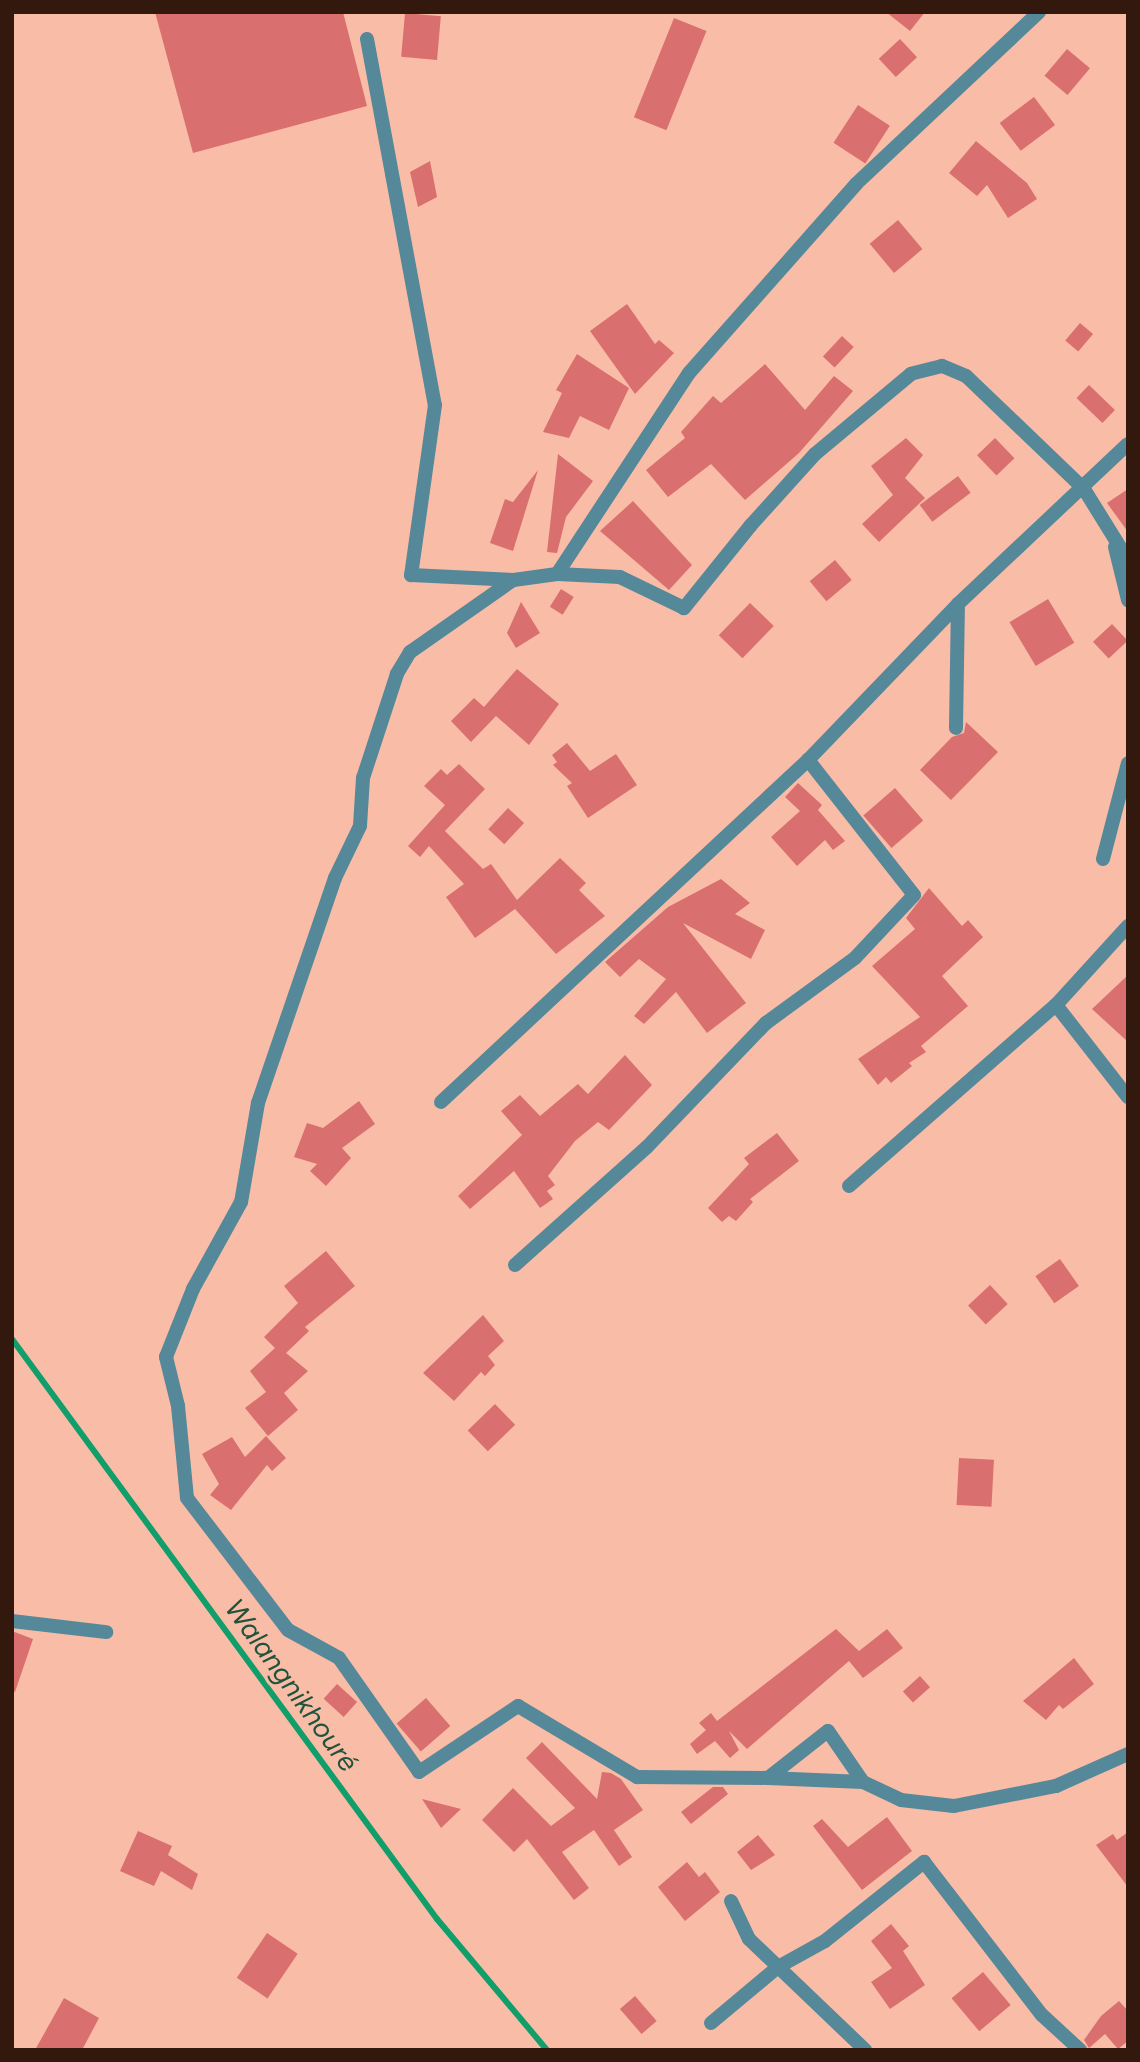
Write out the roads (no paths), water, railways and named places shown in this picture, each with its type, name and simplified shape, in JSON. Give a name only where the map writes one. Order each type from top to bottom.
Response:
[{"type":"street","points":[[558,574],[689,373],[856,184],[1039,12]]},
{"type":"street","points":[[367,39],[435,405],[411,575],[513,580],[558,574],[620,577],[684,608],[751,525],[815,454],[911,374],[942,366],[966,376],[1084,489],[1115,544],[1128,560]]},
{"type":"street","points":[[441,1102],[808,760],[958,604],[1084,489],[1128,444]]},
{"type":"street","points":[[1115,544],[1128,600]]},
{"type":"street","points":[[513,580],[410,652],[397,674],[363,778],[360,826],[334,878],[258,1103],[241,1202],[193,1289],[166,1357],[178,1406],[187,1499],[288,1630],[339,1658],[419,1772],[518,1706],[637,1777],[863,1782],[901,1800],[954,1806],[1056,1786],[1128,1754]]},
{"type":"street","points":[[956,728],[958,604]]},
{"type":"street","points":[[516,1265],[648,1147],[766,1023],[855,958],[914,895],[808,760]]},
{"type":"street","points":[[1103,859],[1128,763]]},
{"type":"street","points":[[849,1186],[1056,1005],[1128,926]]},
{"type":"street","points":[[1056,1005],[1128,1097]]},
{"type":"street","points":[[12,1621],[106,1632]]},
{"type":"street","points":[[768,1778],[828,1731],[863,1782]]},
{"type":"street","points":[[711,2022],[778,1967],[825,1941],[924,1862],[1042,2015],[1080,2050]]},
{"type":"street","points":[[731,1901],[749,1939],[865,2050]]},
{"type":"waterway","name":"Walangnikhouré","points":[[12,1339],[437,1919],[547,2050]]}]
